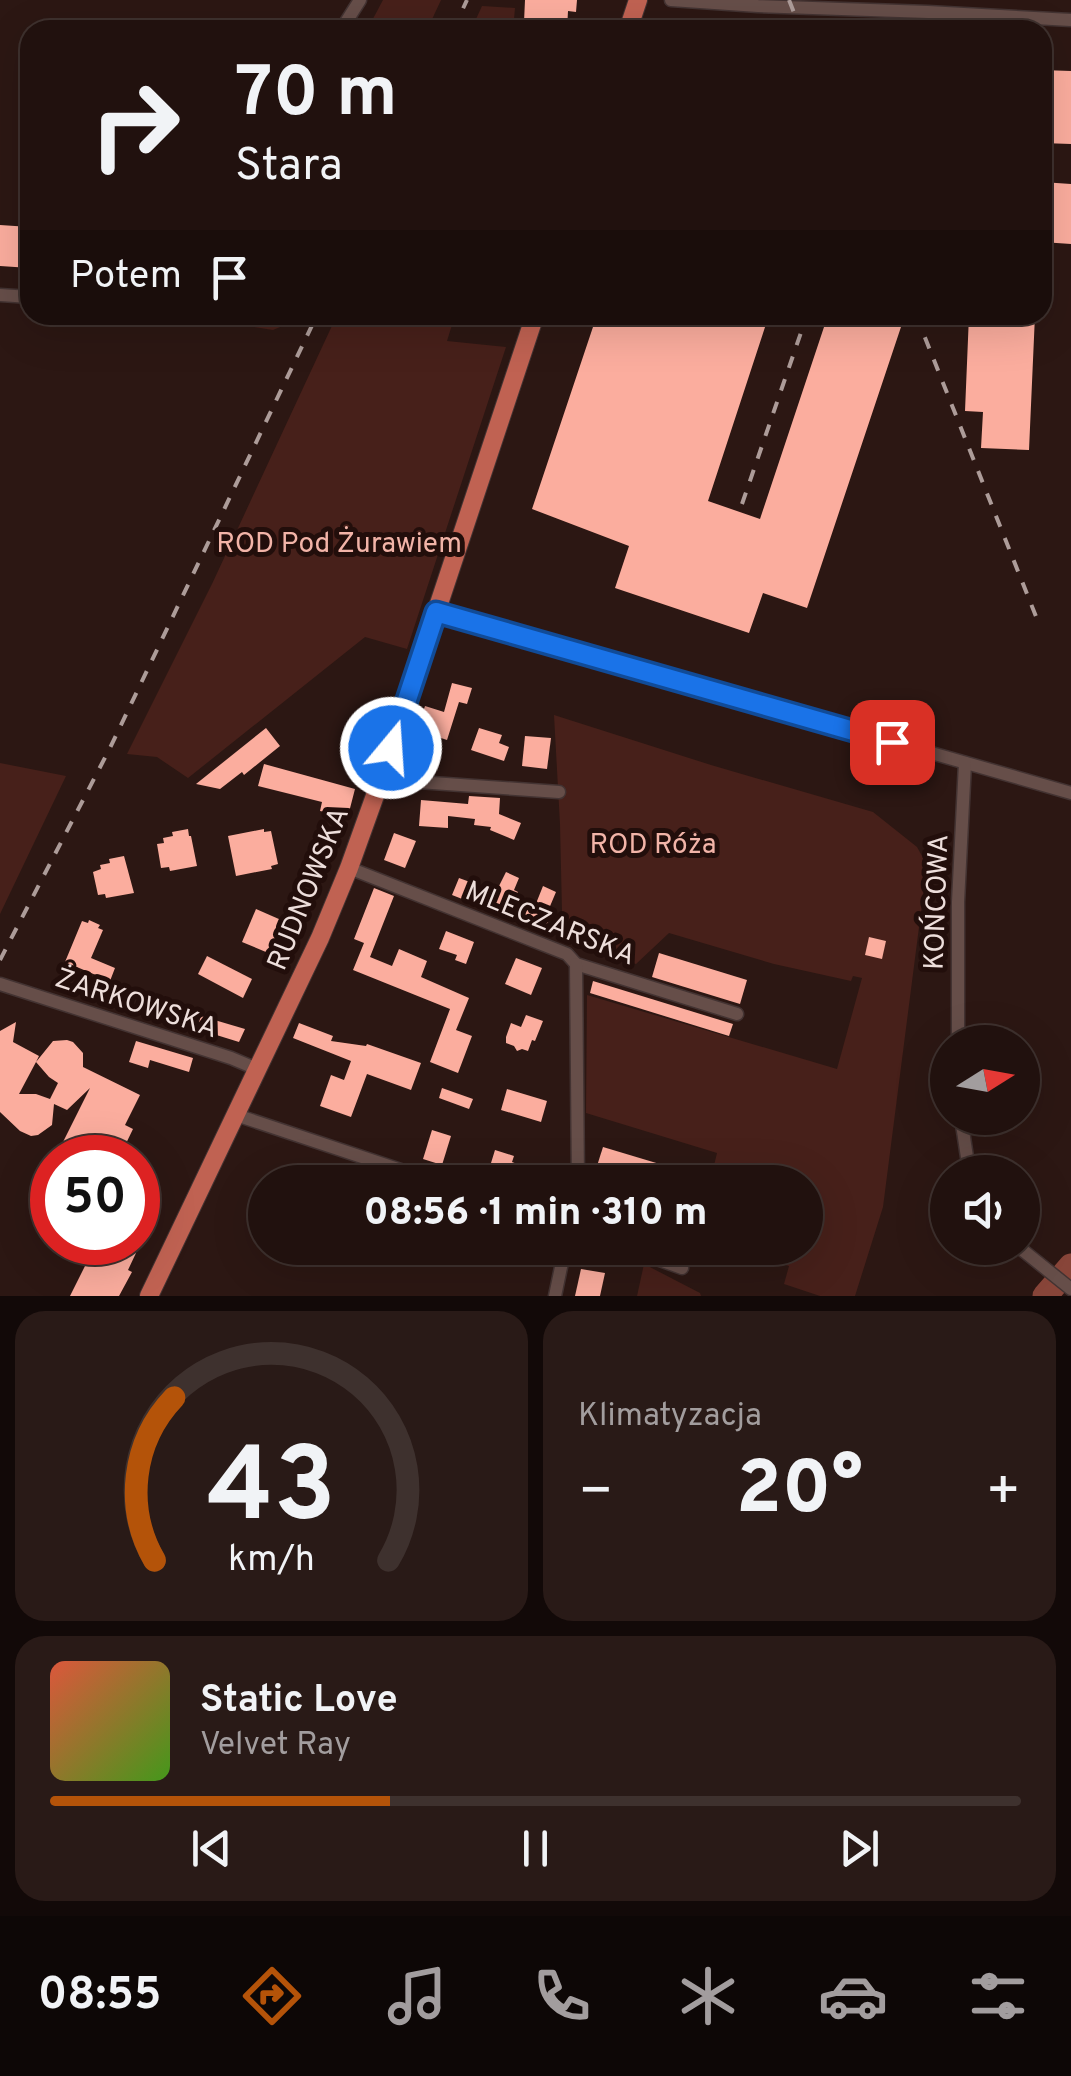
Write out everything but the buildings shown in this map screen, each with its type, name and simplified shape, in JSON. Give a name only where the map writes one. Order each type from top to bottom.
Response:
[{"type":"main road","name":"RUDNOWSKA","points":[[149,1296],[314,950],[348,868],[532,325]]},
{"type":"street","points":[[670,0],[1071,20]]},
{"type":"street","points":[[436,612],[1071,793]]},
{"type":"street","name":"KOŃCOWA","points":[[958,1025],[965,762]]},
{"type":"street","points":[[381,777],[559,792]]},
{"type":"street","name":"MLECZARSKA","points":[[348,868],[567,954],[576,964],[737,1014]]},
{"type":"street","points":[[576,964],[578,1165]]},
{"type":"street","name":"ŻARKOWSKA","points":[[0,984],[257,1069]]},
{"type":"street","points":[[236,1116],[385,1165]]},
{"type":"street","points":[[1040,1264],[1071,1289]]},
{"type":"street","points":[[554,1296],[561,1265]]},
{"type":"street","points":[[674,1265],[682,1268]]},
{"type":"green space","points":[[383,0],[441,0],[432,20],[372,20]]},
{"type":"green space","points":[[482,6],[515,8],[514,20],[476,20]]},
{"type":"green space","points":[[242,325],[285,325],[273,330]]},
{"type":"green space","name":"ROD Pod Żurawiem","points":[[332,325],[452,325],[447,341],[506,347],[407,649],[365,637],[188,778],[157,757],[127,754],[212,584]]},
{"type":"green space","name":"ROD Róża","points":[[554,715],[873,812],[917,847],[927,865],[883,1207],[855,1296],[820,1296],[784,1284],[789,1266],[786,1265],[823,1265],[823,1165],[714,1165],[717,1153],[586,1113],[587,995],[837,1069],[862,978],[853,976],[851,981],[774,964],[669,933],[636,964],[566,942],[568,915],[562,912]]},
{"type":"green space","points":[[0,763],[66,776],[0,914]]},
{"type":"green space","points":[[646,1265],[701,1296],[637,1296]]},
{"type":"waterway","points":[[1045,1296],[1071,1266]]},
{"type":"railway","points":[[458,20],[467,0]]},
{"type":"railway","points":[[789,0],[797,20]]},
{"type":"railway","points":[[0,960],[110,748],[312,325]]},
{"type":"railway","points":[[742,504],[804,325]]},
{"type":"railway","points":[[920,325],[1039,624]]},
{"type":"route","points":[[391,748],[436,612],[892,742]]}]
